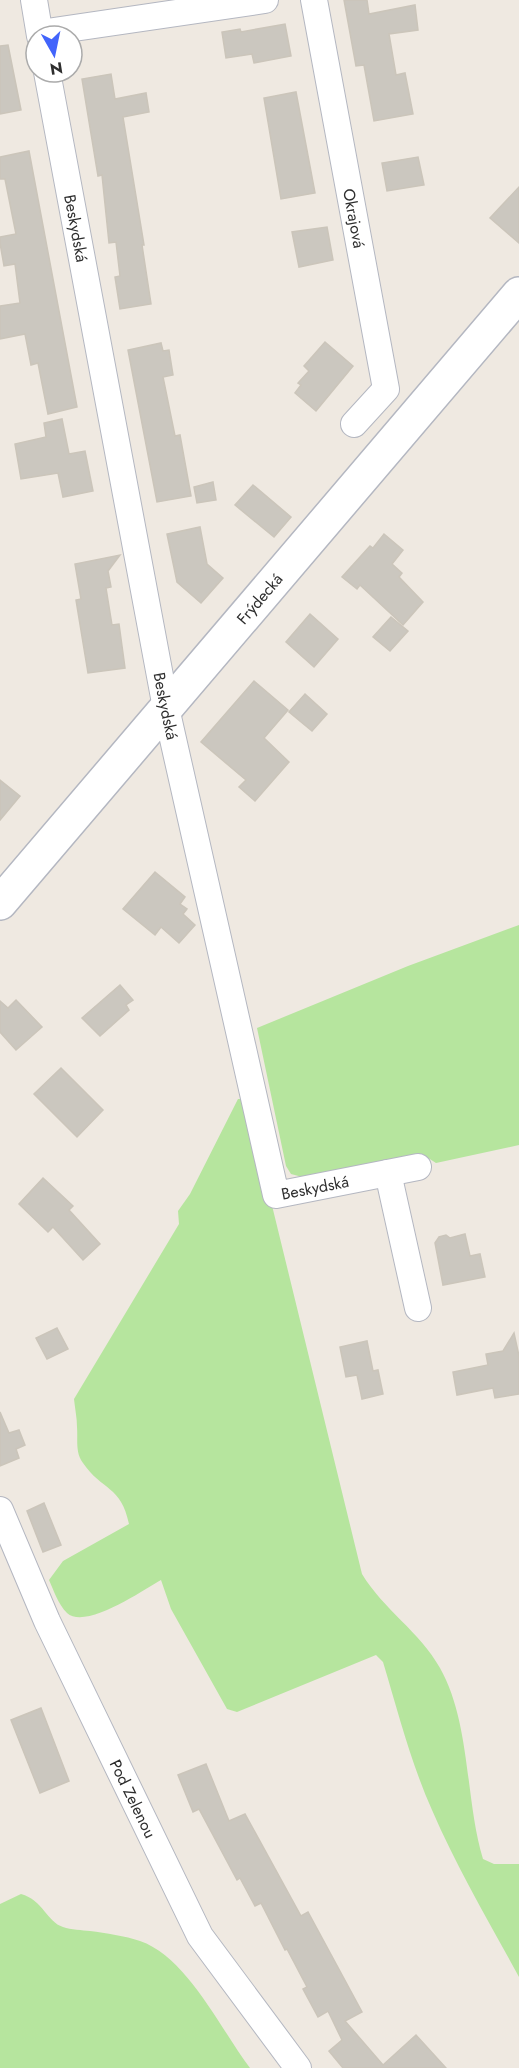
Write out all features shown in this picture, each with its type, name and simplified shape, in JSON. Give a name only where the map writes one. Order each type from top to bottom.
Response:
[{"type":"main road","name":"Frýdecká","points":[[0,903],[519,294]]},
{"type":"street","points":[[34,0],[38,24]]},
{"type":"street","points":[[84,28],[265,0]]},
{"type":"street","name":"Okrajová","points":[[314,0],[386,389],[354,424]]},
{"type":"street","name":"Beskydská","points":[[49,84],[166,708],[276,1195],[418,1167]]},
{"type":"street","points":[[388,1173],[418,1308]]},
{"type":"street","name":"Pod Zelenou","points":[[0,1510],[47,1621],[200,1936],[298,2068]]},
{"type":"green space","points":[[519,925],[519,1145],[436,1163],[422,1154],[306,1178],[291,1174],[286,1166],[257,1028],[408,966]]},
{"type":"green space","points":[[238,1099],[246,1099],[362,1574],[380,1598],[432,1655],[450,1690],[462,1737],[477,1836],[483,1859],[494,1864],[519,1864],[519,1977],[463,1874],[424,1792],[383,1662],[376,1655],[237,1712],[227,1709],[171,1609],[161,1580],[114,1607],[100,1613],[76,1617],[64,1609],[49,1580],[63,1561],[129,1524],[126,1511],[116,1495],[90,1472],[80,1459],[74,1399],[179,1224],[178,1211],[190,1194]]},
{"type":"green space","points":[[21,1894],[35,1901],[53,1921],[63,1927],[128,1938],[157,1949],[188,1978],[250,2068],[0,2068],[0,1904]]},
{"type":"building","points":[[344,0],[367,0],[369,14],[415,5],[418,30],[389,34],[396,75],[405,73],[413,114],[374,121],[364,65],[356,66]]},
{"type":"building","points":[[285,24],[291,56],[254,63],[252,54],[226,58],[222,32],[240,29],[241,32]]},
{"type":"building","points":[[8,45],[21,110],[0,114],[0,46]]},
{"type":"building","points":[[111,74],[115,99],[146,93],[149,112],[123,117],[144,245],[142,245],[151,304],[120,309],[115,277],[120,276],[116,242],[109,243],[102,175],[98,176],[83,84],[84,79]]},
{"type":"building","points":[[296,92],[315,193],[281,199],[264,98]]},
{"type":"building","points":[[29,151],[77,407],[48,414],[38,363],[31,365],[25,334],[0,339],[0,306],[20,303],[15,264],[4,266],[0,243],[0,237],[16,234],[5,179],[0,179],[0,157]]},
{"type":"building","points":[[418,157],[424,185],[387,191],[382,163]]},
{"type":"building","points":[[519,187],[519,243],[490,218]]},
{"type":"building","points":[[327,227],[333,260],[299,267],[292,232]]},
{"type":"building","points":[[325,342],[353,366],[316,411],[295,393],[301,385],[298,383],[309,371],[304,366]]},
{"type":"building","points":[[161,343],[163,351],[169,350],[173,375],[163,377],[175,436],[180,435],[191,496],[157,502],[128,350]]},
{"type":"building","points":[[62,419],[69,454],[85,451],[93,491],[63,497],[58,473],[21,479],[15,444],[46,437],[44,423]]},
{"type":"building","points":[[213,482],[216,500],[197,503],[194,487]]},
{"type":"building","points":[[253,485],[291,517],[274,537],[235,505]]},
{"type":"building","points":[[200,527],[207,564],[223,578],[201,603],[177,582],[167,534]]},
{"type":"building","points":[[384,534],[403,550],[392,564],[402,573],[399,577],[423,602],[403,625],[360,585],[357,589],[342,577],[370,546],[373,548]]},
{"type":"building","points":[[120,555],[108,571],[111,587],[106,588],[112,625],[119,624],[125,668],[88,673],[76,600],[81,599],[75,564]]},
{"type":"building","points":[[310,614],[338,639],[314,667],[286,642]]},
{"type":"building","points":[[391,617],[408,631],[390,651],[373,637]]},
{"type":"building","points":[[254,681],[288,710],[264,738],[289,762],[255,801],[239,787],[246,780],[201,742]]},
{"type":"building","points":[[305,694],[327,714],[312,731],[289,712]]},
{"type":"building","points":[[0,780],[20,796],[0,820]]},
{"type":"building","points":[[155,872],[185,897],[180,904],[187,909],[183,914],[195,925],[179,943],[161,927],[155,935],[123,909]]},
{"type":"building","points":[[120,985],[133,1000],[126,1005],[129,1010],[100,1036],[82,1018]]},
{"type":"building","points":[[16,1000],[42,1027],[16,1050],[0,1032],[0,1001],[8,1008]]},
{"type":"building","points":[[61,1068],[103,1110],[77,1137],[34,1094]]},
{"type":"building","points":[[43,1178],[73,1206],[69,1210],[100,1244],[83,1260],[53,1227],[48,1232],[19,1204]]},
{"type":"building","points":[[465,1234],[470,1256],[480,1254],[485,1277],[443,1285],[435,1243],[439,1237],[446,1235],[450,1238]]},
{"type":"building","points":[[57,1328],[68,1349],[47,1359],[36,1338]]},
{"type":"building","points":[[514,1333],[519,1356],[519,1394],[495,1398],[493,1388],[457,1395],[453,1372],[488,1365],[486,1354],[503,1351]]},
{"type":"building","points":[[367,1341],[373,1371],[378,1370],[383,1394],[362,1399],[357,1375],[346,1377],[340,1347]]},
{"type":"building","points":[[0,1412],[9,1433],[19,1430],[25,1445],[16,1449],[19,1458],[0,1466]]},
{"type":"building","points":[[44,1503],[61,1545],[43,1552],[27,1511]]},
{"type":"building","points":[[41,1708],[69,1781],[40,1793],[11,1720]]},
{"type":"building","points":[[206,1764],[229,1821],[245,1814],[301,1916],[308,1912],[362,2012],[345,2021],[383,2065],[416,2035],[446,2068],[343,2068],[329,2051],[342,2040],[328,2011],[318,2017],[303,1989],[307,1987],[261,1903],[255,1906],[240,1878],[237,1880],[199,1809],[193,1812],[178,1775]]}]
